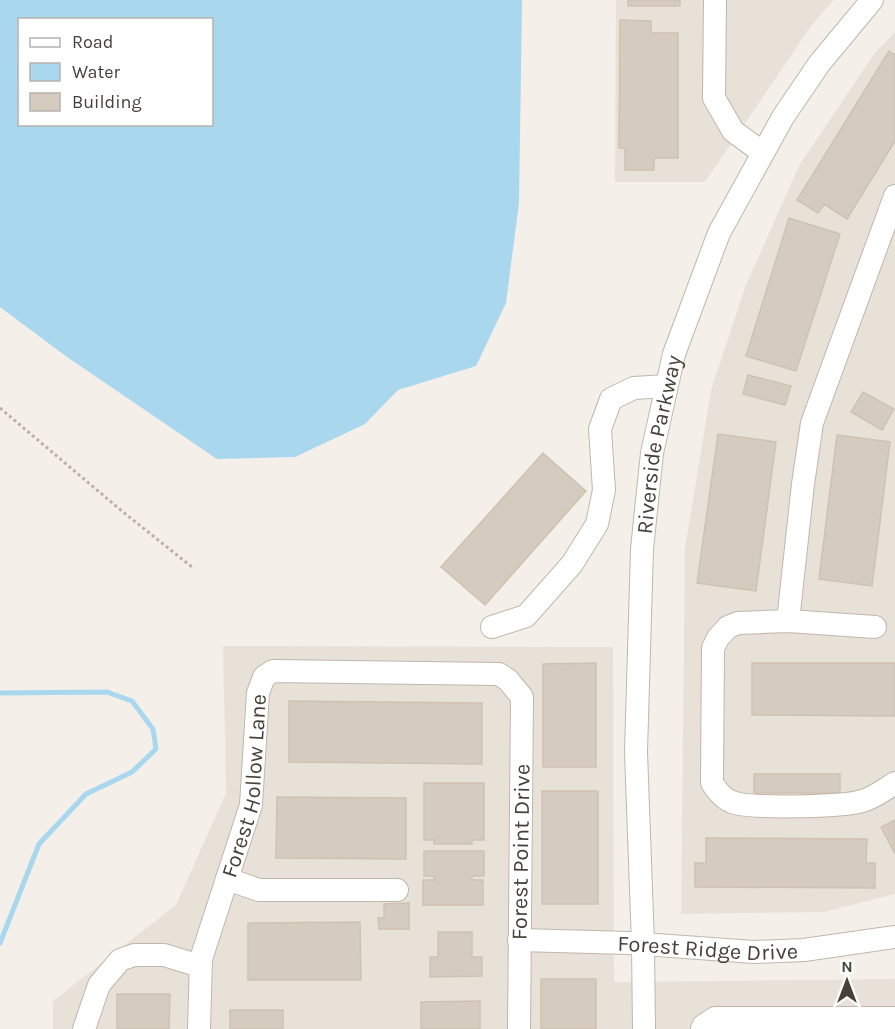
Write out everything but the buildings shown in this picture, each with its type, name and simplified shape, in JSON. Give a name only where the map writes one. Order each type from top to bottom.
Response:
[{"type":"street","points":[[716,0],[714,98],[733,131],[764,153]]},
{"type":"street","name":"Riverside Parkway","points":[[644,1029],[636,752],[642,549],[652,453],[666,386],[674,354],[719,233],[783,117],[819,64],[872,0]]},
{"type":"street","points":[[788,621],[802,484],[812,423],[895,196]]},
{"type":"street","points":[[492,627],[526,616],[572,564],[597,524],[604,490],[600,429],[611,399],[634,388],[666,386]]},
{"type":"street","points":[[875,627],[788,621],[738,623],[728,627],[713,648],[712,783],[722,796],[733,803],[756,806],[847,805],[865,801],[895,783]]},
{"type":"street","name":"Forest Hollow Lane","points":[[199,1029],[201,959],[251,805],[258,693],[264,677],[273,671],[416,672],[499,674],[508,680]]},
{"type":"street","name":"Forest Point Drive","points":[[508,680],[522,698],[519,1029]]},
{"type":"street","points":[[227,879],[260,890],[397,890]]},
{"type":"street","name":"Forest Ridge Drive","points":[[519,940],[551,939],[754,952],[804,950],[895,937]]},
{"type":"street","points":[[84,1029],[99,985],[120,960],[134,955],[164,956],[200,966]]},
{"type":"street","points":[[702,1029],[715,1018],[895,1018]]},
{"type":"path","points":[[0,408],[192,567]]},
{"type":"shaded area","points":[[616,0],[834,0],[811,26],[705,182],[615,182]]},
{"type":"shaded area","points":[[895,32],[895,894],[824,912],[681,914],[685,548],[711,390],[745,287],[800,164],[874,54]]},
{"type":"shaded area","points":[[223,646],[613,647],[614,982],[895,979],[895,1029],[53,1029],[53,1001],[176,905],[226,793]]},
{"type":"water","points":[[0,0],[522,0],[519,203],[506,303],[476,366],[398,390],[365,424],[295,457],[217,459],[67,357],[0,307]]},
{"type":"waterway","points":[[0,693],[107,692],[132,701],[153,729],[156,749],[132,772],[86,794],[39,844],[0,943]]}]
